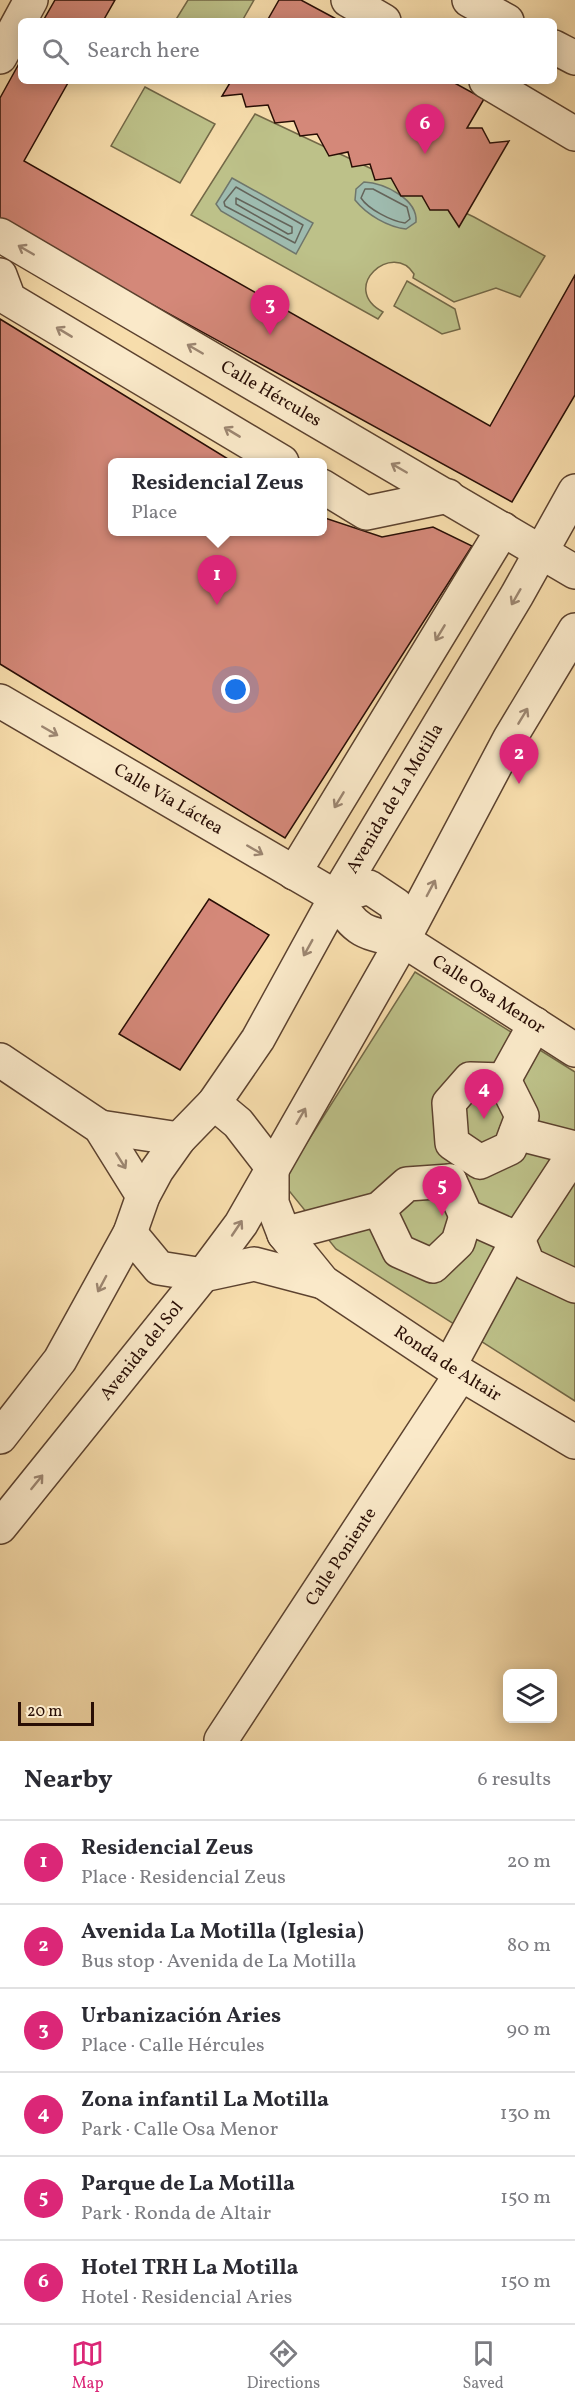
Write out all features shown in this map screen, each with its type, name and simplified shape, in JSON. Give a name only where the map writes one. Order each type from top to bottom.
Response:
[{"type":"street","points":[[21,18],[31,0]]},
{"type":"street","points":[[348,0],[379,18]]},
{"type":"street","points":[[469,0],[502,18]]},
{"type":"street","points":[[0,57],[18,24]]},
{"type":"street","points":[[557,49],[575,58]]},
{"type":"street","points":[[491,84],[575,134]]},
{"type":"street","name":"Calle Hércules","points":[[0,235],[575,572]]},
{"type":"street","points":[[0,274],[9,299],[275,458]]},
{"type":"street","points":[[327,489],[366,513],[448,496]]},
{"type":"street","name":"Avenida de La Motilla","points":[[180,1139],[214,1103],[258,1039],[336,897],[518,595],[540,551],[575,491]]},
{"type":"street","points":[[294,873],[503,529]]},
{"type":"street","points":[[214,1103],[238,1123],[272,1167],[403,940],[510,738],[575,630]]},
{"type":"street","name":"Calle Vía Láctea","points":[[0,701],[336,897]]},
{"type":"street","points":[[336,897],[369,887],[396,905],[403,940]]},
{"type":"street","name":"Calle Osa Menor","points":[[403,940],[575,1050]]},
{"type":"street","points":[[504,1080],[535,1024]]},
{"type":"street","points":[[6,1060],[100,1127],[142,1196]]},
{"type":"street","points":[[470,1079],[504,1080],[522,1116],[510,1148],[480,1162],[452,1143],[448,1103],[470,1079]]},
{"type":"street","points":[[0,1437],[60,1360],[130,1233],[142,1196],[157,1170],[180,1139],[100,1127]]},
{"type":"street","points":[[516,1133],[575,1150]]},
{"type":"street","name":"Calle Poniente","points":[[221,1740],[456,1370],[518,1239],[575,1150]]},
{"type":"street","points":[[450,1181],[468,1154]]},
{"type":"street","name":"Ronda de Altair","points":[[272,1167],[272,1203],[284,1234],[323,1282],[456,1370],[575,1442]]},
{"type":"street","name":"Avenida del Sol","points":[[0,1527],[203,1275],[240,1224],[272,1167]]},
{"type":"street","points":[[284,1234],[379,1209],[407,1185],[450,1181]]},
{"type":"street","points":[[450,1181],[466,1216],[518,1239],[528,1264],[575,1286]]},
{"type":"street","points":[[379,1209],[399,1251],[433,1266],[458,1242],[466,1216]]},
{"type":"street","points":[[130,1233],[159,1268],[203,1275]]},
{"type":"street","name":"Ronda de Altair","points":[[203,1275],[254,1264],[323,1282]]},
{"type":"green space","points":[[188,0],[254,0],[244,18],[177,18]]},
{"type":"green space","points":[[145,87],[215,124],[180,183],[111,146]]},
{"type":"green space","points":[[255,114],[474,217],[545,256],[520,297],[496,288],[454,302],[413,278],[414,274],[405,265],[394,262],[383,265],[367,280],[366,291],[371,302],[383,312],[378,319],[191,215]]},
{"type":"green space","points":[[407,281],[455,309],[460,329],[442,334],[394,306]]},
{"type":"green space","points":[[415,972],[575,1072],[575,1401],[336,1249],[282,1182]]},
{"type":"water","points":[[232,178],[313,223],[296,254],[221,211],[216,204]]},
{"type":"water","points":[[364,182],[381,185],[406,200],[412,206],[416,222],[406,229],[399,228],[385,223],[366,211],[355,200],[356,189]]},
{"type":"building","points":[[55,0],[115,0],[105,18],[45,18]]},
{"type":"building","points":[[279,0],[301,0],[334,18],[269,18]]},
{"type":"building","points":[[18,65],[18,84],[67,84],[24,161],[490,426],[575,275],[575,395],[512,502],[0,221],[0,98]]},
{"type":"building","points":[[229,84],[456,84],[484,99],[467,128],[482,128],[490,143],[509,141],[459,227],[448,210],[430,210],[422,196],[401,196],[391,178],[375,180],[370,164],[352,167],[348,152],[329,156],[317,134],[300,136],[294,121],[275,123],[268,105],[246,107],[242,94],[222,96]]},
{"type":"building","points":[[0,319],[226,458],[108,458],[108,536],[327,536],[327,519],[382,537],[433,527],[472,546],[285,838],[0,664]]},
{"type":"building","points":[[209,899],[269,935],[180,1070],[119,1034]]},
{"type":"place","name":"Hotel TRH La Motilla","points":[[425,154]]},
{"type":"place","name":"Urbanización Aries","points":[[270,335]]},
{"type":"place","name":"Residencial Zeus","points":[[217,605]]},
{"type":"place","name":"Avenida La Motilla (Iglesia)","points":[[519,784]]},
{"type":"place","name":"Zona infantil La Motilla","points":[[484,1119]]},
{"type":"place","name":"Parque de La Motilla","points":[[442,1216]]}]
